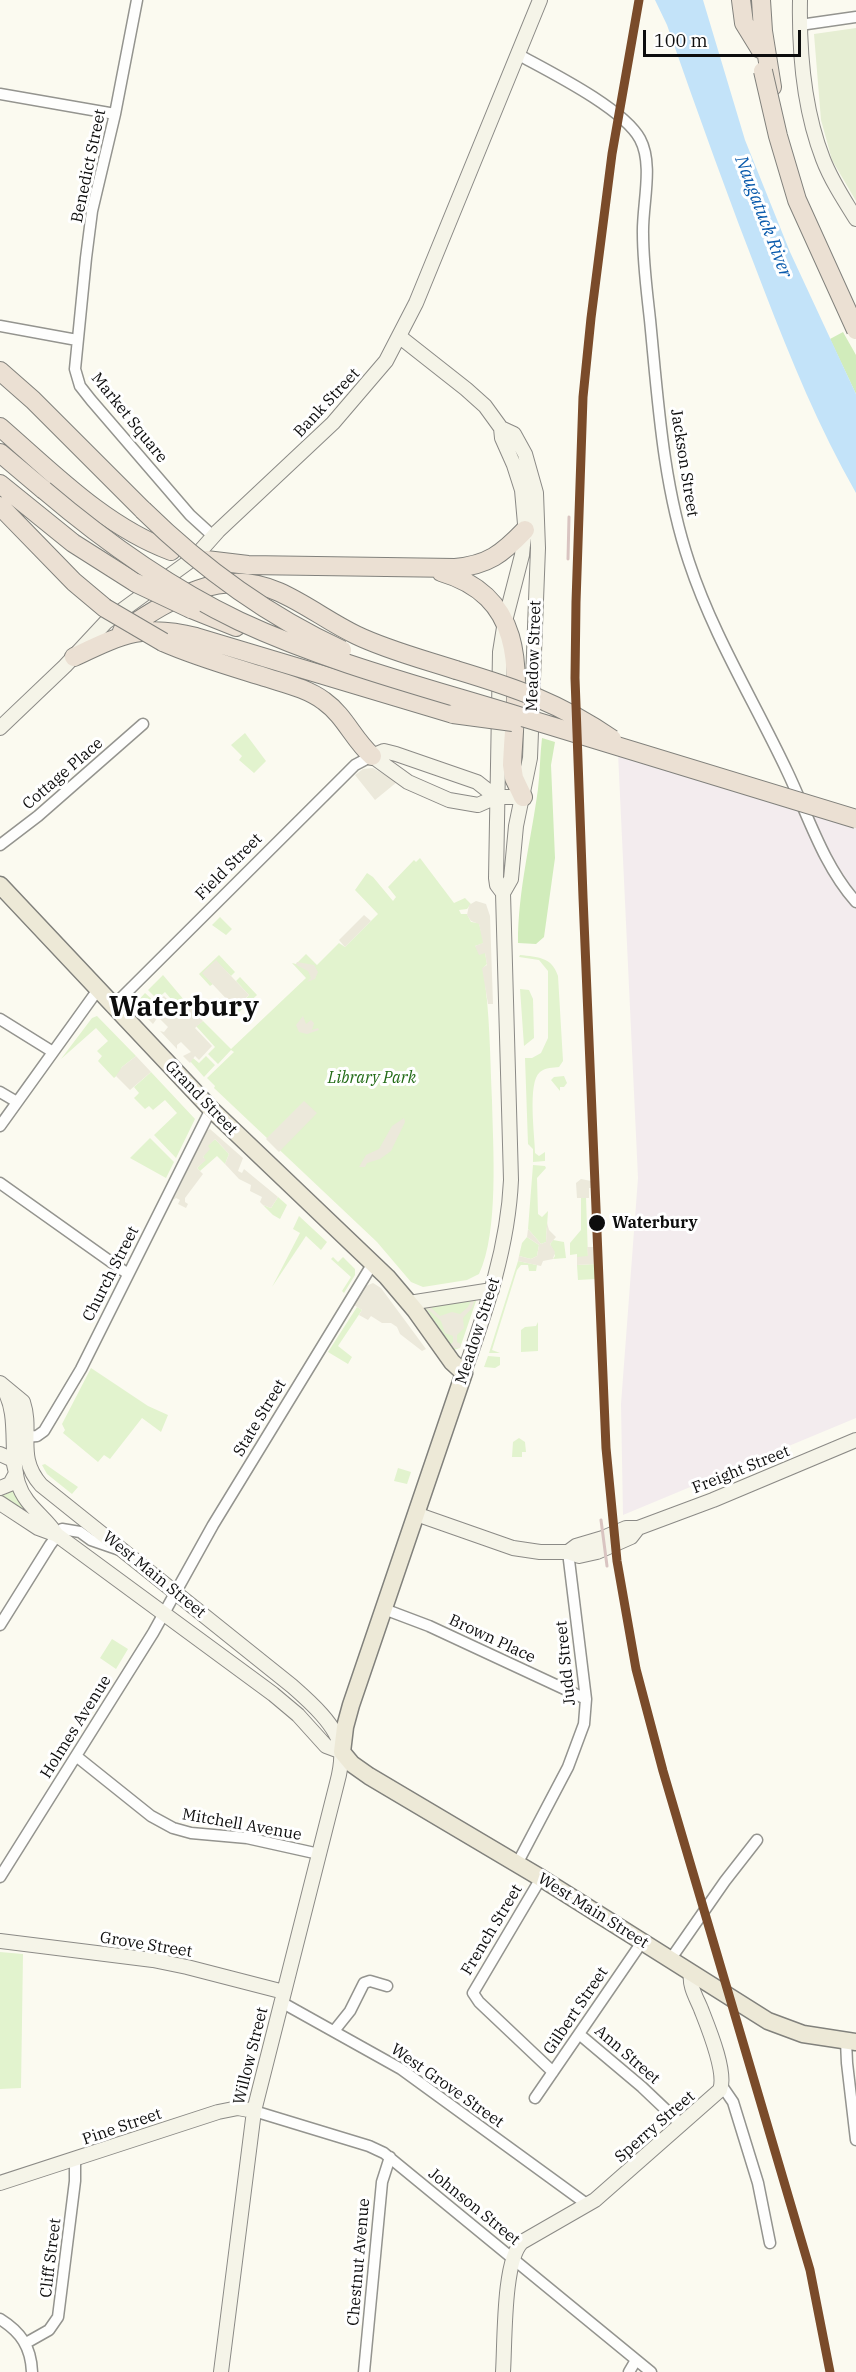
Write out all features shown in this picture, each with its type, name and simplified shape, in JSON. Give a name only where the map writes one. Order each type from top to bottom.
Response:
[{"type":"highway","points":[[741,0],[744,23],[760,49]]},
{"type":"highway","points":[[754,0],[763,71],[778,136],[797,200],[856,330]]},
{"type":"highway","points":[[761,0],[769,72],[798,192],[856,335]]},
{"type":"highway","points":[[828,268],[856,325]]},
{"type":"highway","points":[[0,371],[33,400],[192,556],[246,596],[291,625],[357,657],[385,675]]},
{"type":"highway","points":[[0,427],[105,516],[132,534],[171,551],[206,560],[248,565],[455,568],[485,562],[502,552],[525,530]]},
{"type":"highway","points":[[0,453],[79,520],[120,550],[203,602],[263,631],[385,675],[856,819]]},
{"type":"highway","points":[[0,484],[73,543],[136,583],[191,609],[454,706]]},
{"type":"highway","points":[[0,506],[74,582],[105,608],[163,642],[195,655],[289,684],[317,696],[344,718],[360,744],[372,756]]},
{"type":"highway","points":[[424,569],[445,573],[470,586],[491,602],[505,621],[514,650],[512,765],[522,796]]},
{"type":"highway","points":[[97,646],[160,606],[193,590],[223,582],[242,583],[277,591],[336,625],[376,644],[510,686],[548,701],[585,720],[628,750]]},
{"type":"highway","points":[[74,657],[130,633],[162,630],[179,633],[454,706],[548,725],[856,819]]},
{"type":"main road","name":"Bank Street","points":[[0,728],[74,657],[106,622],[185,566],[213,536],[297,459],[346,410],[386,362],[420,295],[540,0]]},
{"type":"main road","points":[[800,0],[800,25],[808,102],[816,140],[832,178],[856,219]]},
{"type":"main road","name":"Meadow Street","points":[[342,1752],[348,1715],[492,1290],[504,1241],[511,1180],[503,893],[511,879],[516,831],[529,765],[532,723],[538,508],[534,482],[525,454],[514,434],[501,428],[470,392],[400,336]]},
{"type":"main road","name":"Meadow Street","points":[[501,428],[502,438],[522,490],[525,530],[522,555],[505,621],[500,652],[496,878],[497,885],[503,893]]},
{"type":"main road","points":[[372,756],[384,751],[391,752],[477,782],[496,797]]},
{"type":"main road","points":[[372,756],[408,782],[441,797],[473,805],[485,803],[496,797],[522,796]]},
{"type":"main road","name":"Grand Street","points":[[0,885],[97,991],[211,1109],[373,1263],[409,1303],[452,1362],[464,1373]]},
{"type":"main road","points":[[409,1303],[492,1290]]},
{"type":"main road","name":"West Main Street","points":[[342,1752],[326,1746],[281,1701],[57,1535],[28,1503],[19,1485],[22,1468],[25,1437],[23,1402],[0,1383],[8,1396],[12,1414],[12,1445],[22,1468],[308,1700],[336,1734],[342,1752],[352,1764],[777,2025],[803,2034],[851,2042]]},
{"type":"main road","points":[[0,1437],[10,1423],[12,1414]]},
{"type":"main road","name":"Freight Street","points":[[416,1514],[513,1548],[540,1552],[568,1552],[579,1556],[590,1554],[631,1537],[638,1528],[713,1500],[856,1440]]},
{"type":"main road","points":[[0,1454],[10,1458],[22,1468],[12,1482],[0,1488]]},
{"type":"main road","name":"West Main Street","points":[[0,1503],[38,1528],[57,1535]]},
{"type":"main road","name":"Willow Street","points":[[221,2372],[255,2110],[337,1783],[342,1752]]},
{"type":"main road","name":"Grove Street","points":[[0,1941],[153,1960],[187,1967],[283,1997]]},
{"type":"main road","points":[[691,1973],[691,1986],[708,2027],[721,2071],[722,2086]]},
{"type":"main road","name":"Sperry Street","points":[[512,2258],[522,2242],[588,2205],[712,2100],[722,2086]]},
{"type":"main road","name":"Pine Street","points":[[0,2183],[218,2112],[238,2108],[255,2110]]},
{"type":"main road","points":[[503,2372],[512,2258]]},
{"type":"street","name":"Benedict Street","points":[[77,340],[93,211],[137,0]]},
{"type":"street","points":[[800,25],[856,17]]},
{"type":"street","name":"Jackson Street","points":[[519,55],[597,100],[630,126],[641,142],[647,166],[643,211],[644,254],[654,364],[668,471],[681,537],[698,586],[745,690],[786,769],[833,871],[856,902]]},
{"type":"street","points":[[0,94],[115,114]]},
{"type":"street","points":[[0,326],[77,340]]},
{"type":"street","name":"Market Square","points":[[77,340],[76,375],[85,393],[190,515],[213,536]]},
{"type":"street","name":"Cottage Place","points":[[0,845],[39,816],[143,724]]},
{"type":"street","name":"Field Street","points":[[112,1006],[343,777],[356,765],[372,756]]},
{"type":"street","points":[[0,1126],[97,991]]},
{"type":"street","points":[[0,1019],[53,1052]]},
{"type":"street","points":[[0,1092],[18,1102]]},
{"type":"street","name":"Church Street","points":[[25,1437],[41,1434],[48,1426],[76,1377],[211,1109]]},
{"type":"street","points":[[0,1183],[128,1274]]},
{"type":"street","name":"State Street","points":[[175,1592],[213,1525],[373,1263]]},
{"type":"street","points":[[0,1625],[62,1529],[73,1529],[100,1544],[126,1551]]},
{"type":"street","name":"Judd Street","points":[[517,1864],[576,1750],[584,1724],[585,1699],[568,1552]]},
{"type":"street","name":"Holmes Avenue","points":[[0,1877],[164,1614],[175,1592]]},
{"type":"street","name":"Brown Place","points":[[384,1609],[429,1626],[585,1699]]},
{"type":"street","name":"Mitchell Avenue","points":[[76,1756],[151,1815],[173,1828],[191,1833],[248,1838],[319,1854]]},
{"type":"street","points":[[670,1960],[725,1881],[758,1840]]},
{"type":"street","name":"French Street","points":[[541,1878],[473,1994],[553,2072]]},
{"type":"street","name":"Gilbert Street","points":[[536,2098],[642,1942]]},
{"type":"street","points":[[334,2031],[350,2011],[364,1983],[370,1981],[387,1986]]},
{"type":"street","name":"West Grove Street","points":[[283,1997],[334,2031],[401,2069],[588,2205]]},
{"type":"street","name":"Ann Street","points":[[579,2034],[642,2087],[682,2125]]},
{"type":"street","points":[[851,2042],[847,2063],[856,2140]]},
{"type":"street","points":[[722,2086],[733,2102],[758,2183],[770,2243]]},
{"type":"street","name":"Johnson Street","points":[[255,2110],[369,2146],[390,2157],[651,2372]]},
{"type":"street","name":"Chestnut Avenue","points":[[364,2372],[382,2182],[390,2157]]},
{"type":"street","name":"Cliff Street","points":[[26,2343],[50,2330],[58,2318],[75,2181],[75,2160]]},
{"type":"street","points":[[0,2319],[14,2328],[26,2343],[31,2358],[32,2372]]},
{"type":"street","points":[[629,2372],[636,2360]]},
{"type":"shaded area","points":[[618,753],[856,824],[856,1418],[623,1515],[621,1404],[638,1178]]},
{"type":"shaded area","points":[[373,768],[397,782],[375,800],[355,775],[363,769]]},
{"type":"shaded area","points":[[476,901],[486,904],[490,916],[493,1004],[488,1004],[482,968],[487,965],[485,953],[479,955],[475,946],[483,943],[479,924],[471,921],[467,915],[469,905]]},
{"type":"shaded area","points":[[364,915],[371,921],[345,947],[339,940]]},
{"type":"shaded area","points":[[216,960],[249,995],[235,1008],[202,973]]},
{"type":"shaded area","points":[[297,962],[314,965],[318,972],[315,979],[307,982],[311,978],[308,971],[298,966]]},
{"type":"shaded area","points":[[164,996],[182,1014],[190,1007],[203,1021],[195,1028],[212,1046],[199,1060],[195,1056],[190,1063],[183,1056],[191,1052],[181,1042],[177,1045],[177,1049],[160,1031],[164,1032],[168,1027],[158,1017],[153,1024],[146,1017],[153,1013],[150,1009]]},
{"type":"shaded area","points":[[303,1016],[306,1024],[311,1020],[314,1023],[312,1030],[318,1028],[319,1030],[307,1034],[299,1032],[296,1025]]},
{"type":"shaded area","points":[[136,1056],[151,1072],[130,1090],[116,1076],[122,1067]]},
{"type":"shaded area","points":[[304,1101],[317,1113],[279,1152],[266,1139]]},
{"type":"shaded area","points":[[404,1118],[405,1122],[391,1151],[380,1159],[367,1163],[365,1167],[359,1167],[366,1155],[379,1149],[392,1126]]},
{"type":"shaded area","points":[[210,1129],[243,1158],[238,1171],[242,1173],[244,1169],[278,1197],[271,1208],[263,1205],[260,1202],[262,1197],[250,1191],[251,1185],[239,1179],[225,1164],[229,1154],[215,1139],[208,1146],[210,1149],[203,1157],[206,1160],[197,1168],[203,1174],[185,1198],[188,1204],[186,1208],[178,1204],[180,1200],[176,1198],[173,1200],[206,1131]]},
{"type":"shaded area","points":[[581,1179],[591,1181],[592,1188],[589,1188],[589,1198],[577,1198],[576,1183]]},
{"type":"shaded area","points":[[547,1223],[549,1230],[556,1237],[550,1244],[555,1252],[553,1259],[543,1261],[541,1266],[518,1261],[519,1256],[531,1259],[537,1256],[539,1245],[527,1237],[528,1229],[541,1244],[546,1242]]},
{"type":"shaded area","points":[[587,1247],[595,1247],[595,1264],[577,1265],[577,1257],[588,1256]]},
{"type":"shaded area","points":[[373,1283],[381,1288],[426,1349],[422,1351],[400,1334],[397,1327],[391,1323],[382,1323],[371,1316],[368,1320],[359,1315],[362,1310],[354,1305],[366,1286]]},
{"type":"shaded area","points":[[472,1298],[475,1299],[472,1308],[463,1318],[464,1328],[457,1335],[457,1342],[461,1344],[460,1348],[453,1348],[450,1345],[453,1342],[453,1336],[445,1333],[441,1321],[425,1307],[428,1305],[440,1316],[452,1312],[460,1314],[468,1307]]},
{"type":"green space","points":[[856,28],[856,201],[832,160],[821,120],[814,34]]},
{"type":"green space","points":[[843,332],[856,355],[856,394],[830,339]]},
{"type":"green space","points":[[245,733],[266,761],[254,773],[239,760],[242,756],[231,745]]},
{"type":"green space","points":[[542,738],[555,742],[551,765],[555,858],[544,937],[536,944],[518,943],[520,904],[538,789]]},
{"type":"green space","name":"Library Park","points":[[420,858],[454,903],[465,898],[471,904],[467,909],[459,910],[461,914],[467,914],[471,922],[479,923],[484,943],[475,946],[485,952],[487,964],[483,968],[489,1034],[494,1165],[490,1236],[479,1274],[467,1280],[423,1287],[411,1282],[377,1242],[214,1088],[215,1086],[207,1078],[234,1052],[231,1050],[218,1064],[208,1054],[215,1047],[196,1026],[203,1021],[231,1049],[306,978],[292,963],[296,964],[306,954],[317,965],[339,943],[345,947],[378,914],[355,890],[367,873],[393,901],[396,897],[388,887],[414,860],[416,862]]},
{"type":"green space","points":[[220,917],[232,929],[226,935],[212,925]]},
{"type":"green space","points":[[219,955],[235,972],[231,976],[216,961],[203,973],[213,984],[210,986],[199,974]]},
{"type":"green space","points":[[520,955],[544,959],[552,965],[558,976],[563,1061],[559,1067],[547,1068],[540,1072],[536,1078],[533,1098],[535,1153],[539,1156],[545,1152],[545,1161],[533,1162],[533,1149],[528,1144],[525,1058],[532,1058],[541,1053],[548,1038],[548,971],[539,960],[519,957]]},
{"type":"green space","points":[[163,975],[190,1007],[183,1013],[165,992],[157,999],[148,990]]},
{"type":"green space","points":[[240,977],[257,995],[237,1014],[224,1001],[227,998],[236,1008],[249,995],[236,981]]},
{"type":"green space","points":[[520,989],[529,990],[533,999],[534,1038],[524,1046]]},
{"type":"green space","points":[[145,993],[154,1001],[147,1009],[152,1014],[149,1017],[146,1017],[135,1004]]},
{"type":"green space","points":[[97,1016],[136,1056],[122,1067],[120,1073],[114,1078],[98,1061],[102,1056],[97,1051],[108,1041],[96,1028],[61,1059],[92,1018]]},
{"type":"green space","points":[[206,1056],[215,1065],[204,1077],[190,1061],[193,1058],[199,1063]]},
{"type":"green space","points":[[151,1072],[195,1119],[176,1158],[154,1135],[177,1113],[165,1100],[153,1110],[149,1106],[145,1109],[134,1098],[139,1093],[134,1087]]},
{"type":"green space","points":[[564,1076],[567,1083],[564,1087],[560,1087],[560,1091],[551,1080],[554,1077]]},
{"type":"green space","points":[[150,1138],[174,1162],[166,1178],[130,1158]]},
{"type":"green space","points":[[215,1139],[229,1154],[225,1164],[217,1156],[200,1171],[197,1168],[205,1160],[203,1157],[207,1146]]},
{"type":"green space","points":[[533,1165],[546,1168],[537,1178],[538,1214],[542,1217],[548,1211],[546,1242],[541,1244],[528,1229]]},
{"type":"green space","points":[[278,1197],[287,1205],[280,1219],[263,1205],[271,1208]]},
{"type":"green space","points":[[586,1197],[588,1257],[577,1257],[577,1254],[570,1255],[570,1243],[581,1230],[581,1198]]},
{"type":"green space","points":[[299,1216],[327,1242],[321,1250],[306,1236],[272,1287],[300,1233],[293,1229]]},
{"type":"green space","points":[[527,1237],[539,1245],[537,1256],[531,1259],[519,1256],[522,1243]]},
{"type":"green space","points":[[553,1240],[564,1242],[566,1258],[553,1259],[555,1256],[550,1244]]},
{"type":"green space","points":[[333,1257],[338,1262],[343,1257],[355,1269],[355,1275],[344,1293],[342,1291],[351,1277],[331,1259]]},
{"type":"green space","points":[[518,1261],[537,1265],[536,1271],[529,1271],[528,1265],[521,1265],[517,1270],[492,1350],[500,1353],[489,1353]]},
{"type":"green space","points":[[595,1264],[595,1279],[578,1280],[577,1265]]},
{"type":"green space","points":[[474,1298],[476,1301],[460,1348],[454,1350],[425,1307]]},
{"type":"green space","points":[[357,1307],[362,1310],[338,1346],[352,1357],[348,1364],[328,1352]]},
{"type":"green space","points":[[538,1322],[538,1351],[521,1352],[521,1330],[525,1327],[536,1326]]},
{"type":"green space","points":[[488,1356],[500,1357],[500,1365],[495,1368],[484,1367]]},
{"type":"green space","points":[[91,1368],[148,1406],[168,1415],[161,1432],[142,1418],[110,1459],[104,1455],[98,1462],[63,1433],[65,1430],[62,1424]]},
{"type":"green space","points":[[519,1438],[525,1442],[526,1452],[522,1452],[522,1457],[512,1457],[513,1442]]},
{"type":"green space","points":[[45,1464],[78,1487],[72,1494],[47,1474],[42,1465]]},
{"type":"green space","points":[[398,1468],[411,1472],[407,1484],[394,1481]]},
{"type":"green space","points":[[14,1490],[26,1510],[24,1512],[2,1496]]},
{"type":"green space","points":[[112,1639],[128,1649],[116,1669],[100,1658]]},
{"type":"green space","points":[[0,1952],[23,1954],[21,2088],[0,2089]]},
{"type":"water","name":"Naugatuck River","points":[[655,0],[703,0],[745,140],[790,252],[856,394],[856,493],[818,419],[785,342],[751,257],[667,25]]},
{"type":"railway","points":[[616,131],[602,226],[583,397],[575,678],[601,1340],[612,1517],[625,1610],[649,1720],[810,2270],[830,2372]]},
{"type":"railway","points":[[568,559],[569,517]]},
{"type":"railway","points":[[601,1520],[607,1566]]},
{"type":"transit line","points":[[639,0],[612,154],[591,318],[583,397],[576,602],[575,678],[606,1448],[617,1561],[636,1669],[663,1771],[810,2270],[830,2372]]},
{"type":"place","name":"Waterbury","points":[[597,1223]]},
{"type":"district","name":"Waterbury","points":[[184,1008]]}]
